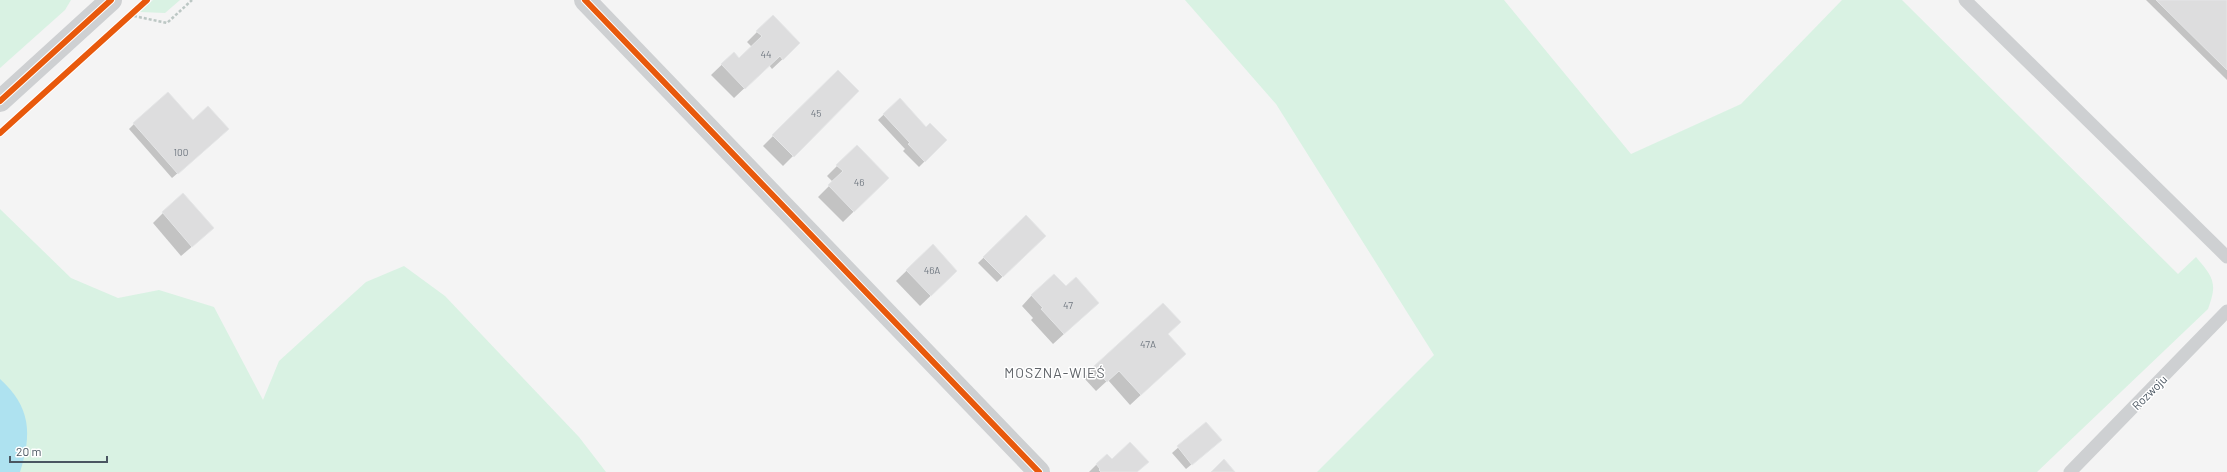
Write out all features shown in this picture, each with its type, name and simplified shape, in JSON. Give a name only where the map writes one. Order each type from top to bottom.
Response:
[{"type":"street","points":[[0,102],[111,0]]},
{"type":"street","points":[[585,0],[1039,472]]},
{"type":"lane","points":[[1965,0],[2227,257]]},
{"type":"lane","name":"Rozwoju","points":[[2070,472],[2227,311]]},
{"type":"path","points":[[130,15],[167,23],[192,0]]},
{"type":"path","points":[[130,15],[136,10]]},
{"type":"green space","points":[[0,0],[71,0],[65,10],[0,68]]},
{"type":"green space","points":[[153,0],[180,0],[165,13],[140,12]]},
{"type":"green space","points":[[1185,0],[1504,0],[1631,154],[1741,104],[1842,0],[1902,0],[2178,274],[2196,257],[2210,275],[2213,286],[2211,300],[2208,309],[2037,472],[1317,472],[1434,355],[1276,104]]},
{"type":"green space","points":[[0,209],[71,278],[118,298],[159,290],[214,307],[263,400],[279,361],[366,282],[404,266],[445,296],[579,437],[606,472],[0,472]]},
{"type":"water","points":[[0,379],[18,400],[26,422],[26,445],[20,472],[0,472]]},
{"type":"building","points":[[2156,0],[2227,0],[2227,70]]},
{"type":"building","points":[[773,15],[800,43],[783,60],[780,56],[745,89],[721,64],[734,52],[739,58],[762,36],[756,31]]},
{"type":"building","points":[[838,70],[859,91],[794,157],[772,135]]},
{"type":"building","points":[[168,92],[193,120],[208,106],[229,129],[178,174],[133,123]]},
{"type":"building","points":[[900,98],[926,127],[930,123],[947,140],[925,162],[908,144],[910,143],[883,114]]},
{"type":"building","points":[[857,145],[889,178],[854,212],[828,185],[843,171],[836,165]]},
{"type":"building","points":[[183,193],[214,228],[192,247],[162,212]]},
{"type":"building","points":[[1026,215],[1046,236],[1003,277],[983,257]]},
{"type":"building","points":[[933,244],[957,271],[931,296],[906,270]]},
{"type":"building","points":[[1054,274],[1066,286],[1076,277],[1099,303],[1064,334],[1041,309],[1043,308],[1031,295]]},
{"type":"building","points":[[1163,303],[1181,322],[1168,334],[1186,354],[1141,395],[1119,371],[1107,382],[1093,367]]},
{"type":"building","points":[[1206,422],[1222,440],[1192,465],[1177,446]]},
{"type":"building","points":[[1130,442],[1149,462],[1137,472],[1101,472],[1099,470],[1100,469],[1096,464],[1107,454],[1112,459]]},
{"type":"building","points":[[1224,459],[1235,472],[1211,472]]},
{"type":"cycle path","points":[[0,101],[111,0]]},
{"type":"cycle path","points":[[0,133],[147,0]]},
{"type":"cycle path","points":[[585,0],[1039,472]]},
{"type":"district","name":"MOSZNA-WIEŚ","points":[[1055,372]]}]
